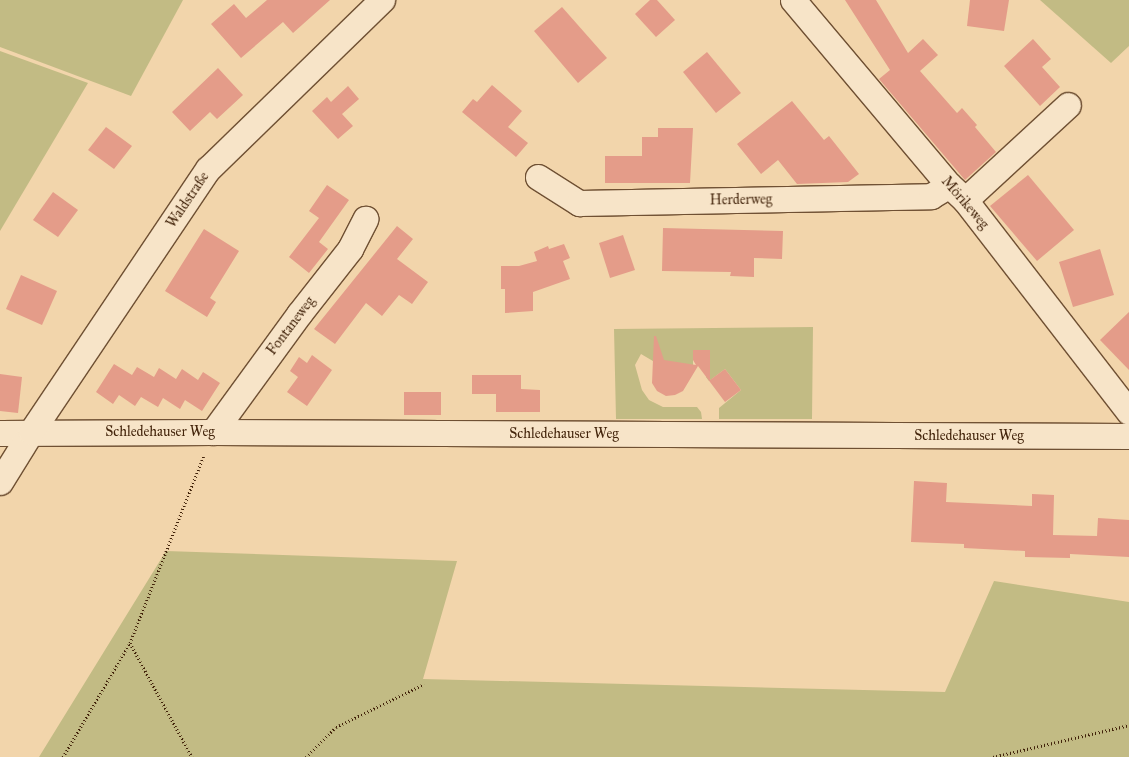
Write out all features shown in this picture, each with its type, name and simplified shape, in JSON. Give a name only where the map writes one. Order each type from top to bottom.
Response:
[{"type":"street","name":"Waldstraße","points":[[0,482],[31,432],[208,169],[356,8],[382,0]]},
{"type":"street","name":"Mörikeweg","points":[[793,0],[957,192],[1129,412]]},
{"type":"street","name":"Herderweg","points":[[538,177],[579,203],[931,196],[957,192],[1068,105]]},
{"type":"street","name":"Fontaneweg","points":[[213,432],[299,314],[350,249],[365,219]]},
{"type":"street","name":"Schledehauser Weg","points":[[0,433],[709,427],[1129,436]]},
{"type":"path","points":[[63,757],[130,643],[213,432]]},
{"type":"path","points":[[130,643],[192,757]]},
{"type":"path","points":[[306,757],[336,727],[424,684]]},
{"type":"path","points":[[993,757],[1129,725]]},
{"type":"shaded area","points":[[0,0],[183,0],[131,96],[0,47]]},
{"type":"shaded area","points":[[1040,0],[1129,0],[1129,46],[1111,63]]},
{"type":"shaded area","points":[[0,51],[88,83],[0,231]]},
{"type":"shaded area","points":[[813,327],[812,419],[719,419],[719,408],[741,390],[725,369],[709,381],[706,377],[709,350],[693,350],[693,366],[658,364],[641,354],[635,365],[642,390],[649,400],[663,407],[697,407],[701,412],[702,419],[616,419],[614,329]]},
{"type":"shaded area","points":[[166,551],[457,561],[423,679],[945,692],[994,581],[1129,602],[1129,757],[39,757]]},
{"type":"building","points":[[267,0],[330,0],[293,33],[283,22],[241,58],[211,24],[234,4],[246,18]]},
{"type":"building","points":[[650,0],[657,0],[675,20],[656,37],[635,14]]},
{"type":"building","points":[[845,0],[876,0],[908,53],[923,39],[938,55],[920,71],[957,113],[962,108],[996,152],[965,180],[879,79],[890,70]]},
{"type":"building","points":[[970,0],[1009,0],[1004,31],[967,26]]},
{"type":"building","points":[[562,7],[607,58],[578,83],[534,31]]},
{"type":"building","points":[[1033,39],[1051,59],[1042,67],[1060,87],[1040,106],[1004,66]]},
{"type":"building","points":[[707,52],[741,93],[716,113],[683,72]]},
{"type":"building","points":[[218,68],[243,95],[217,119],[210,112],[190,131],[172,112]]},
{"type":"building","points":[[492,85],[522,111],[508,127],[528,143],[516,157],[462,112],[473,99],[477,102]]},
{"type":"building","points":[[348,86],[359,99],[342,114],[353,126],[338,139],[312,111],[327,97],[331,102]]},
{"type":"building","points":[[792,101],[824,140],[829,136],[859,174],[848,182],[797,184],[778,160],[761,174],[737,144]]},
{"type":"building","points":[[106,127],[132,146],[114,169],[88,150]]},
{"type":"building","points":[[658,128],[693,128],[690,183],[605,183],[605,156],[642,156],[642,137],[658,137]]},
{"type":"building","points":[[1028,175],[1074,230],[1037,261],[990,206]]},
{"type":"building","points":[[327,185],[349,200],[319,242],[328,249],[309,273],[289,257],[319,218],[309,211]]},
{"type":"building","points":[[53,192],[78,210],[58,237],[33,220]]},
{"type":"building","points":[[397,226],[413,239],[397,259],[428,282],[412,304],[399,295],[382,316],[366,303],[335,344],[314,329]]},
{"type":"building","points":[[663,228],[783,231],[782,259],[754,258],[754,277],[730,276],[731,272],[662,271]]},
{"type":"building","points":[[204,229],[239,251],[210,298],[216,302],[207,317],[165,291]]},
{"type":"building","points":[[623,235],[635,270],[610,278],[599,243]]},
{"type":"building","points":[[564,244],[570,258],[563,261],[570,279],[533,292],[533,311],[505,313],[505,289],[501,289],[501,266],[519,266],[537,261],[534,252],[548,246],[549,249]]},
{"type":"building","points":[[1100,249],[1114,295],[1073,307],[1059,262]]},
{"type":"building","points":[[21,275],[57,291],[42,325],[6,309]]},
{"type":"building","points":[[1129,312],[1129,370],[1100,340]]},
{"type":"building","points":[[654,336],[656,336],[664,360],[696,365],[693,360],[693,350],[710,350],[710,380],[725,369],[741,390],[725,402],[698,366],[683,391],[675,395],[666,396],[657,391],[652,383]]},
{"type":"building","points":[[312,355],[332,370],[307,406],[287,392],[298,377],[290,371],[299,357],[307,363]]},
{"type":"building","points":[[114,364],[132,375],[137,367],[154,377],[159,368],[176,379],[182,369],[198,380],[203,372],[220,383],[202,411],[185,400],[180,409],[163,398],[158,407],[141,397],[135,406],[119,395],[113,404],[96,392]]},
{"type":"building","points":[[0,374],[22,377],[18,413],[0,411]]},
{"type":"building","points":[[472,375],[521,375],[521,389],[540,390],[540,412],[496,412],[496,394],[472,394]]},
{"type":"building","points":[[404,392],[441,392],[441,415],[404,415]]},
{"type":"building","points":[[914,481],[947,483],[946,502],[1032,506],[1032,494],[1054,495],[1053,535],[1097,536],[1098,518],[1129,520],[1129,557],[1070,554],[1070,558],[1025,557],[1025,551],[964,548],[964,544],[911,542]]}]
